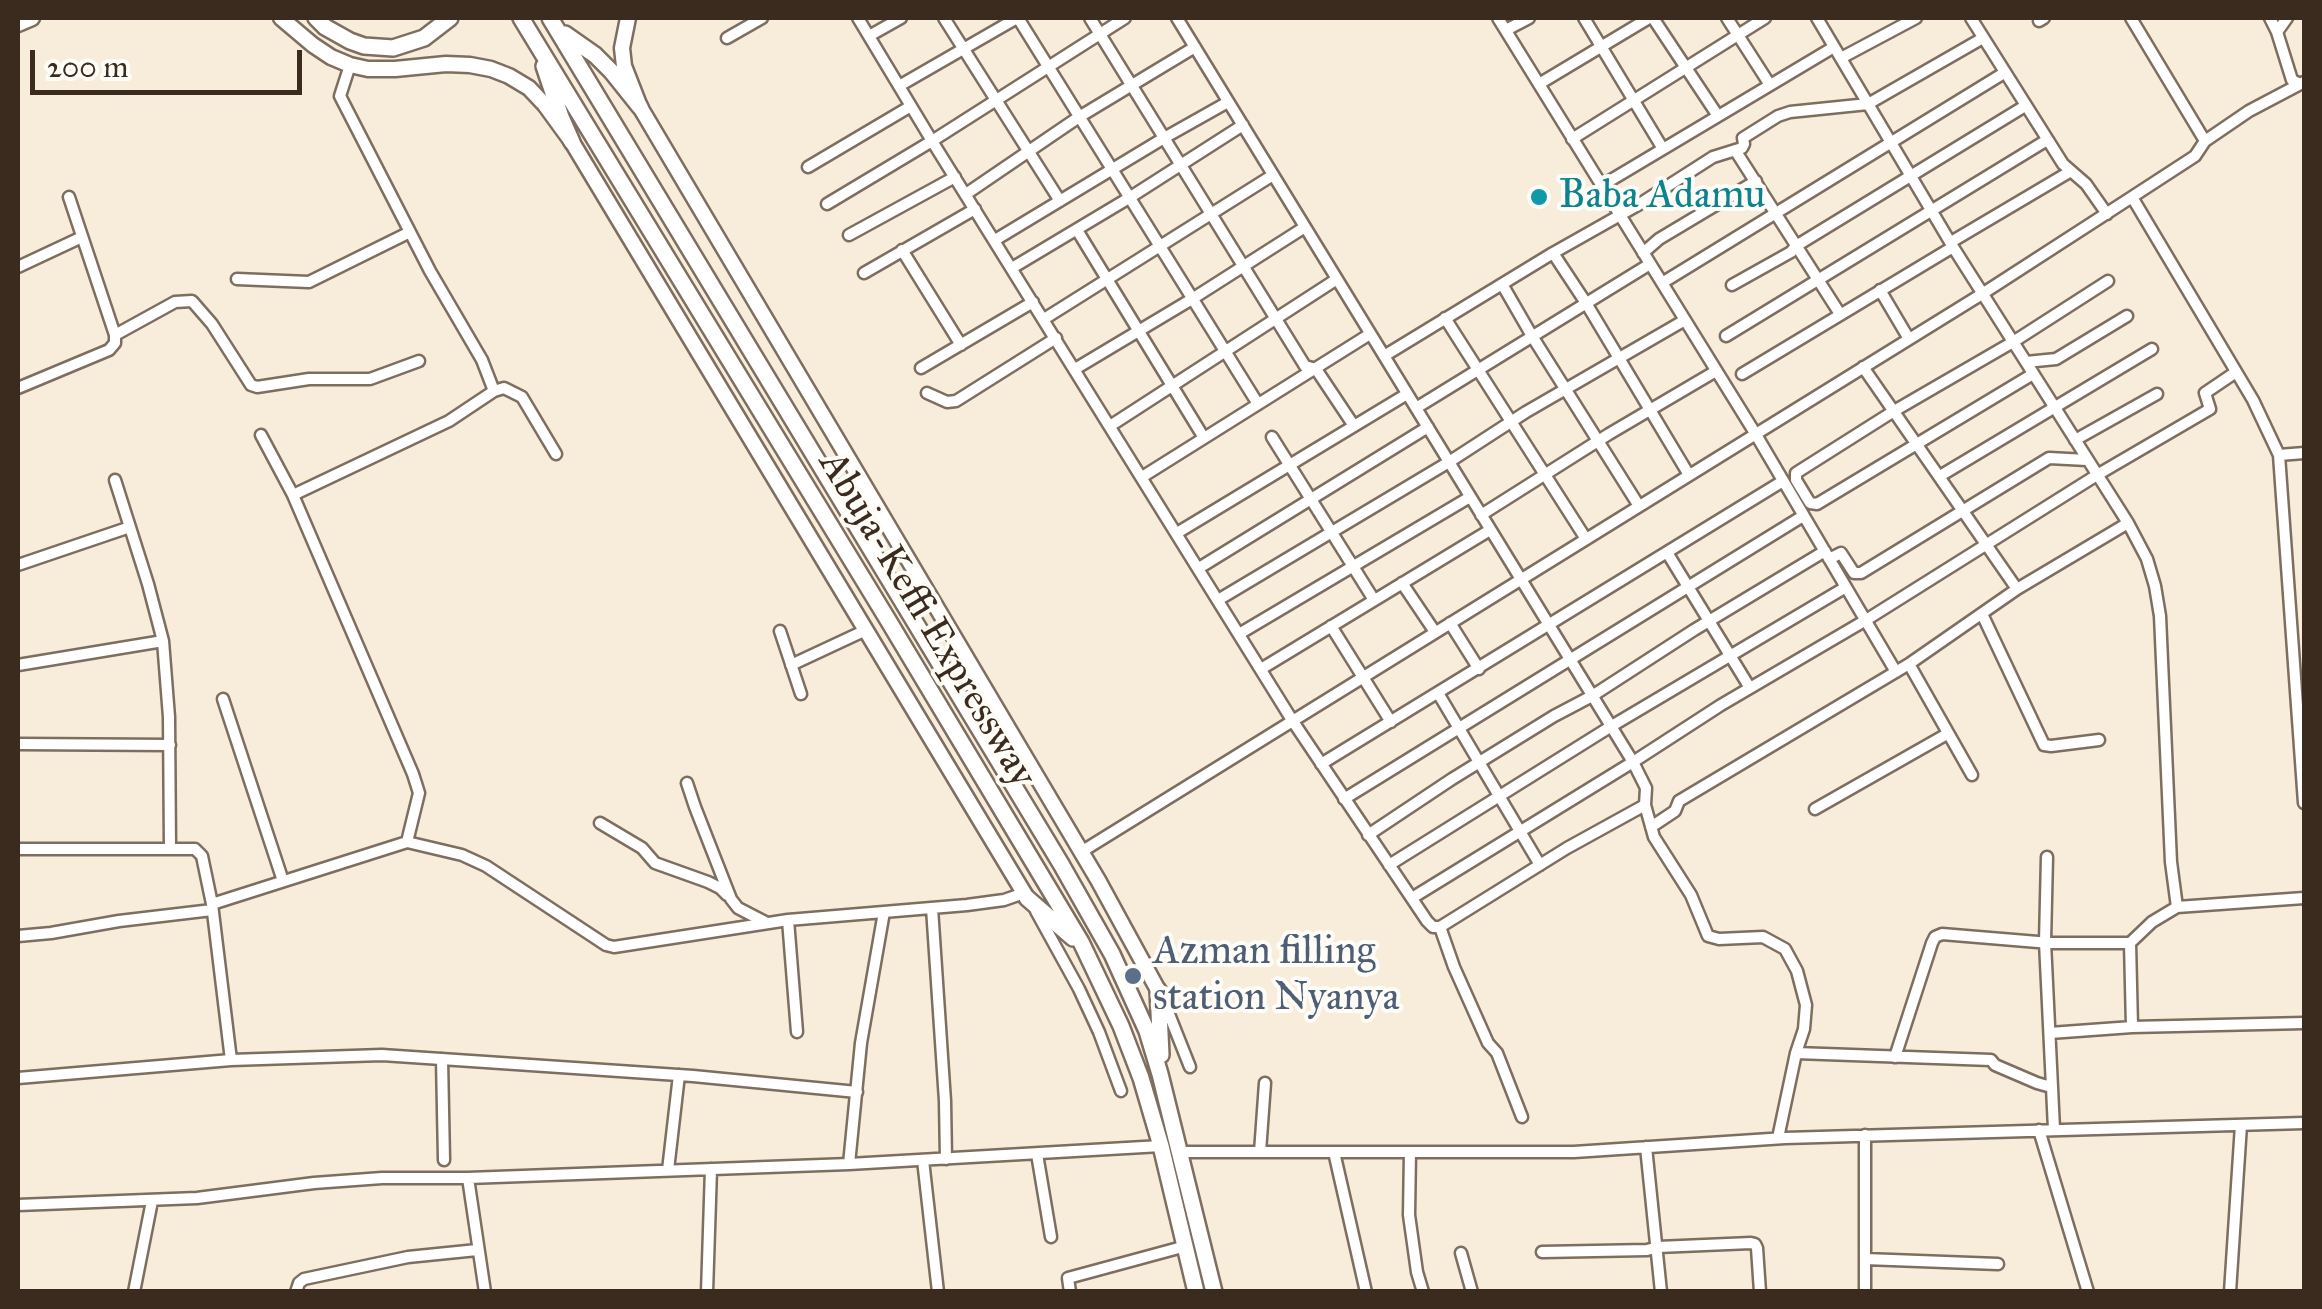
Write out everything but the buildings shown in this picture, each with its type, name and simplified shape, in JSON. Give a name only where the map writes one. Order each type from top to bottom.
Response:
[{"type":"highway","points":[[316,18],[350,41],[393,48],[424,38],[450,18]]},
{"type":"highway","name":"Abuja-Keffi Expressway","points":[[521,18],[1086,953],[1141,1078],[1196,1292]]},
{"type":"highway","points":[[554,23],[595,55],[640,107]]},
{"type":"highway","name":"Abuja-Keffi Expressway","points":[[554,23],[1101,932],[1147,1031],[1214,1292]]},
{"type":"highway","points":[[539,48],[572,142]]},
{"type":"highway","points":[[1026,895],[1086,953]]},
{"type":"highway","points":[[1158,990],[1160,1074]]},
{"type":"main road","points":[[18,24],[32,18]]},
{"type":"main road","points":[[281,18],[313,45],[350,65]]},
{"type":"main road","name":"Abuja-Keffi Expressway","points":[[628,18],[622,48],[624,66],[640,107],[1082,852],[1158,990]]},
{"type":"main road","name":"Abuja-Keffi Expressway","points":[[350,65],[395,69],[446,64],[491,69],[529,88],[545,104],[572,142],[1026,895]]},
{"type":"street","points":[[728,38],[762,18]]},
{"type":"street","points":[[858,18],[1292,720],[1433,927],[1440,928],[1540,864],[1645,805]]},
{"type":"street","points":[[869,36],[901,18]]},
{"type":"street","points":[[944,18],[1060,201]]},
{"type":"street","points":[[899,86],[1018,18],[1258,404]]},
{"type":"street","points":[[1090,18],[1305,366],[1316,369],[1354,426]]},
{"type":"street","points":[[827,204],[1126,18]]},
{"type":"street","points":[[1177,18],[1633,762],[1646,788],[1645,805],[1654,837],[1692,895],[1708,936],[1762,938],[1785,949],[1798,971],[1806,1005],[1804,1029],[1778,1138]]},
{"type":"street","points":[[1498,18],[1755,434],[1896,672]]},
{"type":"street","points":[[1506,30],[1529,18]]},
{"type":"street","points":[[1584,18],[1663,149]]},
{"type":"street","points":[[1538,84],[1651,18],[1718,116]]},
{"type":"street","points":[[1728,18],[1770,85]]},
{"type":"street","points":[[1572,139],[1765,18]]},
{"type":"street","points":[[1818,18],[1952,245],[2148,559],[2160,616],[2171,862],[2177,906]]},
{"type":"street","points":[[1841,58],[1916,18]]},
{"type":"street","points":[[1970,18],[2046,140],[2107,214]]},
{"type":"street","points":[[2131,18],[2205,141]]},
{"type":"street","points":[[2270,18],[2292,80],[2302,83]]},
{"type":"street","points":[[2278,32],[2286,18]]},
{"type":"street","points":[[1384,356],[1713,157],[1742,148],[1743,138],[1778,116],[1868,104],[1983,38]]},
{"type":"street","points":[[1601,186],[1834,46]]},
{"type":"street","points":[[966,194],[1195,47]]},
{"type":"street","points":[[350,65],[340,96],[482,360],[494,391]]},
{"type":"street","points":[[1662,283],[2004,73]]},
{"type":"street","points":[[1082,852],[1982,294],[2196,156],[2205,141],[2248,111],[2302,83]]},
{"type":"street","points":[[995,240],[1228,102]]},
{"type":"street","points":[[808,167],[911,106]]},
{"type":"street","points":[[1732,285],[2025,106]]},
{"type":"street","points":[[1012,268],[1243,125]]},
{"type":"street","points":[[1726,336],[2046,140]]},
{"type":"street","points":[[1735,150],[1840,314]]},
{"type":"street","points":[[1742,374],[2071,171]]},
{"type":"street","points":[[1044,318],[1273,175]]},
{"type":"street","points":[[850,235],[955,177]]},
{"type":"street","points":[[1643,252],[1659,238],[1756,181]]},
{"type":"street","points":[[2132,197],[2253,400],[2279,455],[2298,620],[2304,803]]},
{"type":"street","points":[[18,388],[108,350],[115,343],[116,335],[68,198]]},
{"type":"street","points":[[864,273],[976,209]]},
{"type":"street","points":[[1075,369],[1305,227]]},
{"type":"street","points":[[1076,230],[1204,438]]},
{"type":"street","points":[[237,279],[309,282],[410,232]]},
{"type":"street","points":[[18,267],[82,237]]},
{"type":"street","points":[[902,250],[961,345]]},
{"type":"street","points":[[1553,253],[1689,475]]},
{"type":"street","points":[[1416,408],[1650,264]]},
{"type":"street","points":[[1110,426],[1337,279]]},
{"type":"street","points":[[2034,374],[1818,504],[1810,502],[1796,480],[1796,473],[1894,410],[2013,342],[2108,281]]},
{"type":"street","points":[[1502,284],[1639,506]]},
{"type":"street","points":[[1880,290],[1909,339]]},
{"type":"street","points":[[116,335],[175,302],[192,301],[256,387],[310,379],[370,380],[419,361]]},
{"type":"street","points":[[922,368],[1034,302]]},
{"type":"street","points":[[2026,362],[2056,359],[2127,316]]},
{"type":"street","points":[[1445,318],[1586,539]]},
{"type":"street","points":[[1218,600],[1685,320]]},
{"type":"street","points":[[1142,477],[1370,334]]},
{"type":"street","points":[[927,393],[947,402],[956,401],[1056,338]]},
{"type":"street","points":[[1940,476],[2152,349]]},
{"type":"street","points":[[1863,367],[2017,589]]},
{"type":"street","points":[[1481,514],[1716,371]]},
{"type":"street","points":[[1412,898],[2210,408],[2206,392],[2236,372]]},
{"type":"street","points":[[293,495],[449,421],[504,388],[522,398],[556,454]]},
{"type":"street","points":[[1177,534],[1407,394]]},
{"type":"street","points":[[2075,440],[2158,394]]},
{"type":"street","points":[[1198,568],[1428,428]]},
{"type":"street","points":[[261,435],[293,495],[413,774],[418,793],[407,842]]},
{"type":"street","points":[[1272,437],[1374,600]]},
{"type":"street","points":[[2279,455],[2304,453]]},
{"type":"street","points":[[1368,835],[1708,621],[1827,555],[1841,553],[1858,574],[2050,458],[2087,460]]},
{"type":"street","points":[[115,480],[163,641],[170,745],[170,850]]},
{"type":"street","points":[[1321,764],[1783,481]]},
{"type":"street","points":[[1239,634],[1470,497]]},
{"type":"street","points":[[1344,799],[1802,516]]},
{"type":"street","points":[[1651,828],[1675,811],[1679,801],[1909,664],[2017,589],[2128,523]]},
{"type":"street","points":[[18,565],[130,527]]},
{"type":"street","points":[[1261,669],[1490,530]]},
{"type":"street","points":[[1668,554],[1750,688]]},
{"type":"street","points":[[1402,583],[1435,632]]},
{"type":"street","points":[[1389,865],[1610,727],[1846,587]]},
{"type":"street","points":[[1982,614],[2044,745],[2099,740]]},
{"type":"street","points":[[1450,623],[1479,668]]},
{"type":"street","points":[[1332,626],[1391,722]]},
{"type":"street","points":[[791,664],[866,630]]},
{"type":"street","points":[[780,631],[801,694]]},
{"type":"street","points":[[18,665],[163,641]]},
{"type":"street","points":[[1909,664],[1972,775]]},
{"type":"street","points":[[1438,693],[1540,864]]},
{"type":"street","points":[[223,699],[283,881]]},
{"type":"street","points":[[1815,809],[1947,734]]},
{"type":"street","points":[[18,744],[170,745]]},
{"type":"street","points":[[687,783],[731,899]]},
{"type":"street","points":[[600,823],[642,848],[655,862],[720,888],[738,908],[768,923]]},
{"type":"street","points":[[18,936],[212,907],[407,842],[462,854],[486,866],[614,948],[788,920],[932,908],[1026,895],[1080,989],[1122,1092]]},
{"type":"street","points":[[18,850],[194,849],[202,856],[231,1060]]},
{"type":"street","points":[[2047,858],[2045,942],[2054,1129]]},
{"type":"street","points":[[1895,1057],[1935,937],[1942,934],[2045,942],[2130,943],[2177,906],[2304,898]]},
{"type":"street","points":[[932,908],[946,1159]]},
{"type":"street","points":[[849,1164],[869,993],[884,912]]},
{"type":"street","points":[[788,920],[797,1032]]},
{"type":"street","points":[[1440,928],[1522,1116]]},
{"type":"street","points":[[2130,943],[2132,1026]]},
{"type":"street","points":[[1158,990],[1190,1068]]},
{"type":"street","points":[[2050,1033],[2132,1026],[2304,1022]]},
{"type":"street","points":[[1796,1053],[1991,1060],[2051,1087]]},
{"type":"street","points":[[18,1078],[231,1060],[382,1055],[678,1075],[857,1092]]},
{"type":"street","points":[[442,1058],[444,1160]]},
{"type":"street","points":[[668,1170],[678,1075]]},
{"type":"street","points":[[1260,1152],[1265,1083]]},
{"type":"street","points":[[1180,1152],[1574,1152],[1778,1138],[2304,1123]]},
{"type":"street","points":[[2230,1292],[2241,1125]]},
{"type":"street","points":[[2038,1130],[2088,1292]]},
{"type":"street","points":[[1864,1135],[1866,1292]]},
{"type":"street","points":[[18,1205],[197,1198],[382,1178],[849,1164],[1161,1146]]},
{"type":"street","points":[[1646,1147],[1661,1292]]},
{"type":"street","points":[[1334,1152],[1366,1292]]},
{"type":"street","points":[[1410,1152],[1409,1216],[1423,1292]]},
{"type":"street","points":[[1037,1154],[1051,1237]]},
{"type":"street","points":[[922,1160],[938,1292]]},
{"type":"street","points":[[707,1292],[711,1169]]},
{"type":"street","points":[[468,1178],[484,1292]]},
{"type":"street","points":[[134,1292],[152,1201]]},
{"type":"street","points":[[1542,1252],[1755,1244],[1760,1292]]},
{"type":"street","points":[[1070,1292],[1068,1278],[1186,1246]]},
{"type":"street","points":[[296,1292],[304,1279],[408,1256],[477,1250]]},
{"type":"street","points":[[1461,1254],[1472,1292]]},
{"type":"street","points":[[1865,1260],[1998,1264]]},
{"type":"place","name":"Baba Adamu","points":[[1539,197]]},
{"type":"place","name":"Azman filling station Nyanya","points":[[1133,976]]}]
